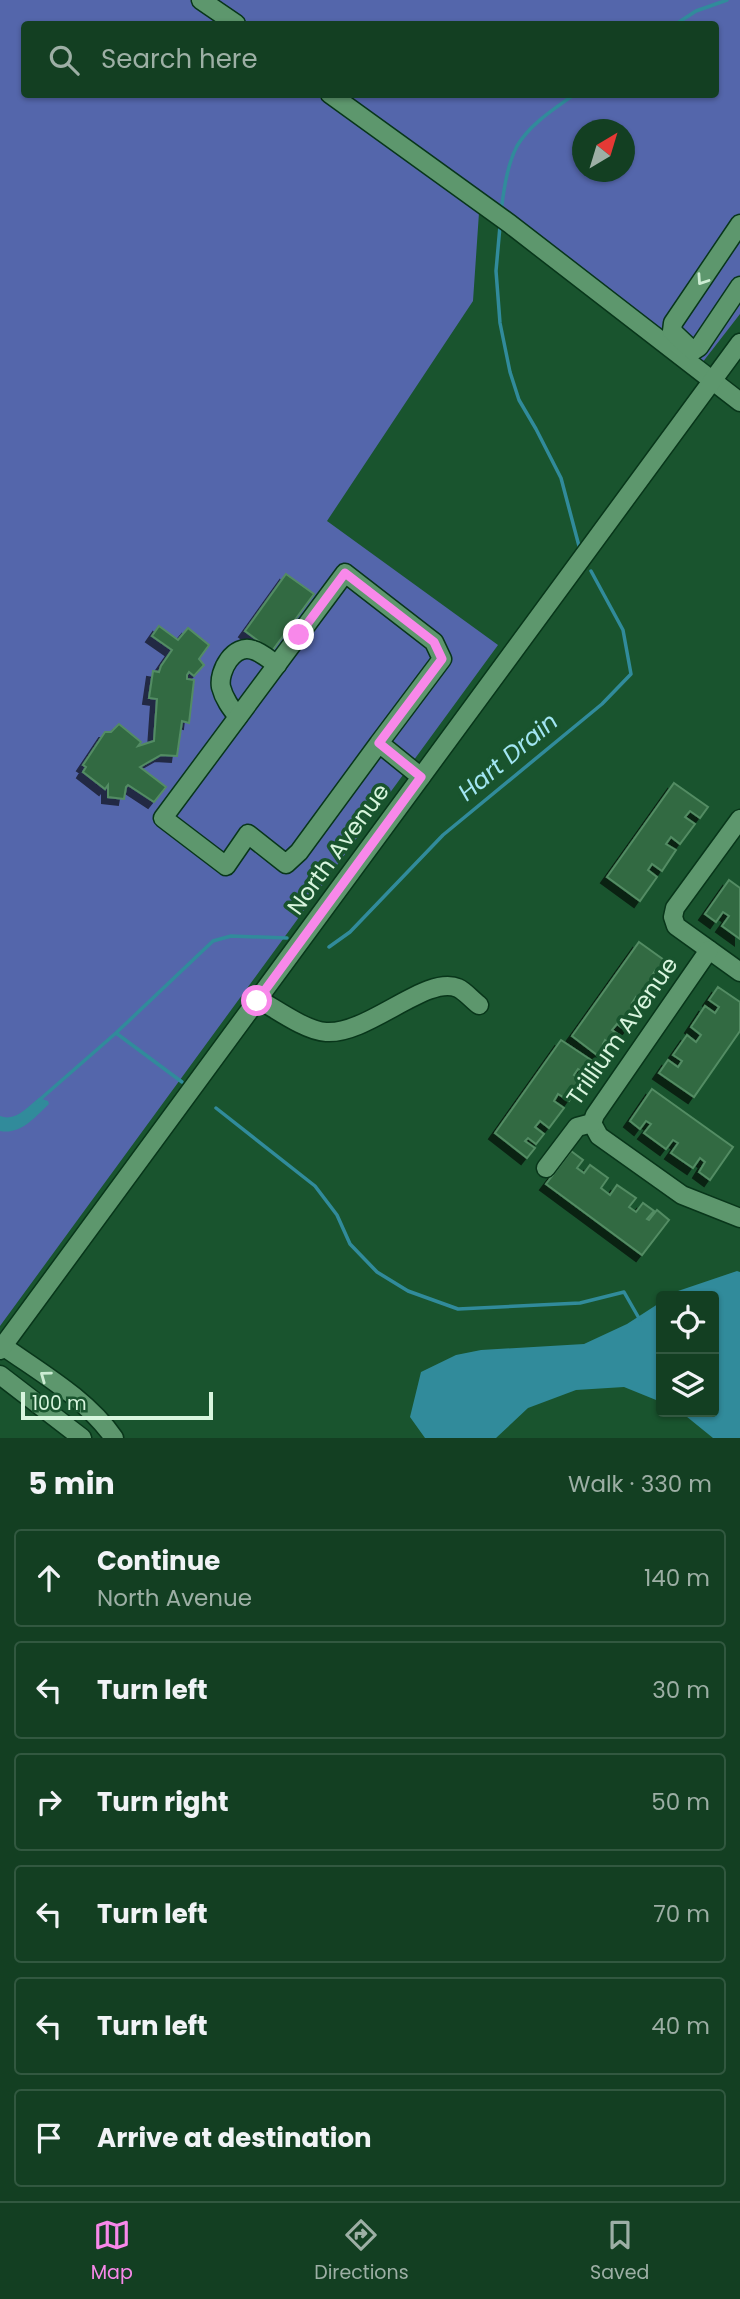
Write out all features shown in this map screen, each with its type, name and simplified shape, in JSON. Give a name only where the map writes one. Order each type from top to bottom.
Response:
[{"type":"street","points":[[201,0],[232,21]]},
{"type":"street","points":[[336,98],[493,211],[740,402]]},
{"type":"street","points":[[740,224],[673,323],[672,331],[693,351],[699,347],[740,286]]},
{"type":"street","name":"North Avenue","points":[[1,1348],[740,343]]},
{"type":"street","points":[[345,573],[434,642],[442,659],[299,852],[286,864],[248,834],[226,866],[163,818],[277,665],[345,573]]},
{"type":"street","points":[[238,717],[221,688],[220,679],[230,659],[240,649],[246,648],[277,665]]},
{"type":"street","points":[[379,743],[421,777]]},
{"type":"street","points":[[740,820],[676,908],[673,918],[676,926],[740,972]]},
{"type":"street","name":"Trillium Avenue","points":[[546,1168],[578,1127],[592,1123],[594,1115],[709,950]]},
{"type":"street","points":[[258,999],[314,1030],[327,1032],[352,1029],[378,1018],[422,991],[446,986],[458,988],[479,1005]]},
{"type":"street","points":[[592,1123],[599,1136],[682,1195],[740,1218]]},
{"type":"street","points":[[1,1348],[81,1404],[108,1436]]},
{"type":"street","points":[[0,1375],[66,1423],[82,1438]]},
{"type":"street","points":[[66,1423],[81,1404]]},
{"type":"shaded area","points":[[0,0],[740,0],[740,314],[702,363],[480,198],[473,301],[327,521],[498,645],[0,1326]]},
{"type":"shaded area","points":[[39,1098],[49,1104],[33,1119],[21,1128],[8,1132],[0,1131],[0,1116],[16,1115]]},
{"type":"shaded area","points":[[740,1272],[740,1438],[713,1438],[687,1417],[719,1417],[719,1291],[678,1291]]},
{"type":"shaded area","points":[[656,1305],[656,1400],[624,1387],[576,1390],[528,1408],[496,1438],[425,1438],[410,1417],[421,1372],[456,1355],[481,1350],[584,1344],[627,1324]]},
{"type":"building","points":[[286,574],[314,594],[272,651],[245,631]]},
{"type":"building","points":[[159,626],[178,640],[188,628],[209,645],[199,659],[204,665],[194,676],[189,672],[187,675],[187,679],[194,680],[189,723],[182,721],[177,756],[161,755],[140,767],[166,787],[154,802],[128,785],[124,799],[108,797],[108,785],[105,789],[83,772],[86,767],[83,765],[105,732],[111,732],[119,724],[141,742],[138,746],[154,741],[157,699],[149,698],[153,671],[159,672],[172,650],[152,636]]},
{"type":"building","points":[[674,783],[708,807],[700,818],[690,811],[685,817],[695,824],[680,844],[671,837],[666,844],[676,850],[662,871],[652,864],[648,870],[657,877],[640,901],[607,877]]},
{"type":"building","points":[[729,880],[740,888],[740,939],[722,926],[729,916],[723,912],[716,922],[705,914]]},
{"type":"building","points":[[639,942],[671,965],[663,976],[655,971],[651,978],[660,984],[646,1004],[636,997],[632,1003],[641,1011],[626,1031],[617,1024],[612,1030],[622,1037],[614,1047],[605,1040],[603,1044],[612,1051],[605,1061],[572,1036]]},
{"type":"building","points":[[718,987],[740,1002],[740,1031],[694,1097],[659,1073],[668,1060],[678,1067],[682,1061],[673,1055],[687,1035],[696,1042],[701,1035],[691,1027],[705,1006],[715,1013],[719,1007],[709,1000]]},
{"type":"building","points":[[561,1040],[594,1062],[586,1074],[578,1069],[574,1075],[583,1081],[569,1101],[558,1094],[554,1101],[564,1108],[549,1128],[540,1121],[535,1127],[544,1134],[536,1144],[528,1138],[525,1141],[535,1148],[527,1158],[495,1133]]},
{"type":"building","points":[[652,1089],[733,1147],[710,1180],[699,1172],[705,1162],[700,1158],[693,1168],[671,1153],[678,1143],[673,1140],[666,1149],[644,1133],[651,1124],[646,1121],[640,1129],[630,1121]]},
{"type":"building","points":[[571,1151],[583,1160],[577,1168],[584,1173],[590,1165],[608,1178],[601,1188],[610,1195],[617,1185],[636,1198],[629,1207],[636,1212],[643,1203],[654,1211],[647,1219],[657,1210],[669,1220],[642,1255],[546,1184]]},
{"type":"waterway","name":"Hart Drain","points":[[681,21],[696,11],[727,0]]},
{"type":"waterway","name":"Hart Drain","points":[[501,211],[508,169],[517,146],[536,124],[569,98]]},
{"type":"waterway","name":"Hart Drain","points":[[500,226],[496,271],[500,323],[510,372],[519,400],[561,478],[579,546]]},
{"type":"waterway","name":"Hart Drain","points":[[329,947],[350,932],[443,835],[602,704],[631,674],[623,630],[591,571]]},
{"type":"waterway","name":"Hart Drain","points":[[37,1102],[116,1033],[213,941],[231,936],[287,938]]},
{"type":"waterway","points":[[116,1033],[182,1082]]},
{"type":"waterway","points":[[216,1108],[315,1186],[337,1215],[350,1244],[377,1272],[408,1291],[458,1309],[580,1303],[624,1292],[640,1320]]},
{"type":"route","points":[[257,1001],[421,777],[379,743],[442,659],[434,642],[345,573],[299,635]]}]
